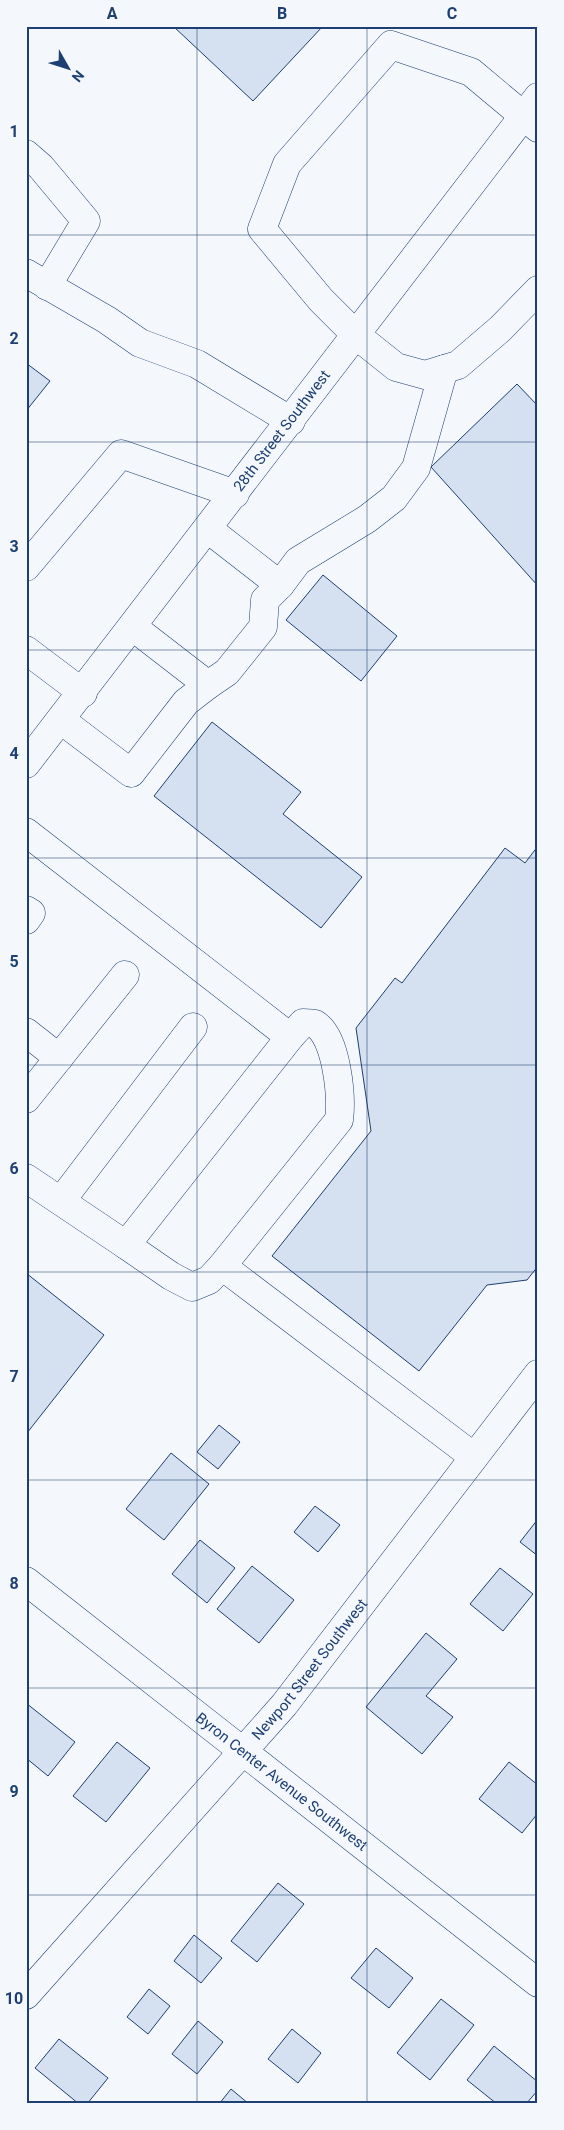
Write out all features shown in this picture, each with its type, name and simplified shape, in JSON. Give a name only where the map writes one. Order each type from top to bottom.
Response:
[{"type":"main road","points":[[533,114],[471,72],[391,45],[287,164],[262,229],[321,300],[356,335],[396,367],[425,375],[458,365],[500,329],[538,290]]},
{"type":"main road","name":"28th Street Southwest","points":[[26,764],[83,693],[356,335],[533,114]]},
{"type":"main road","points":[[26,154],[41,167],[86,221],[36,279],[107,320],[140,343],[197,364],[291,421]]},
{"type":"main road","points":[[61,720],[131,773],[186,702],[228,672],[263,627],[266,600],[280,586],[298,561],[367,519],[394,498],[416,468],[444,369]]},
{"type":"main road","points":[[26,567],[121,454],[235,494]]},
{"type":"main road","points":[[208,529],[280,586]]},
{"type":"main road","points":[[133,627],[208,685]]},
{"type":"main road","points":[[26,650],[83,693]]},
{"type":"main road","points":[[26,832],[290,1037]]},
{"type":"main road","points":[[26,910],[31,914],[26,920]]},
{"type":"main road","points":[[26,1099],[125,975]]},
{"type":"main road","points":[[26,1178],[171,1276],[192,1287],[209,1280],[339,1120],[340,1089],[336,1063],[323,1031],[314,1023],[304,1023],[290,1037],[126,1245]]},
{"type":"main road","points":[[61,1201],[193,1027]]},
{"type":"main road","points":[[26,1032],[59,1058]]},
{"type":"main road","points":[[222,1266],[474,1457]]},
{"type":"main road","name":"Newport Street Southwest","points":[[26,1995],[284,1705],[538,1374]]},
{"type":"main road","name":"Byron Center Avenue Southwest","points":[[26,1581],[538,1983]]},
{"type":"building","points":[[173,26],[323,26],[253,101]]},
{"type":"building","points":[[26,363],[50,381],[26,411]]},
{"type":"building","points":[[517,384],[538,406],[538,586],[431,467]]},
{"type":"building","points":[[323,575],[397,636],[361,681],[286,620]]},
{"type":"building","points":[[212,722],[301,792],[283,814],[362,877],[321,928],[154,796]]},
{"type":"building","points":[[538,846],[538,1266],[527,1280],[487,1285],[419,1371],[272,1256],[371,1131],[356,1028],[395,978],[402,983],[505,848],[525,863]]},
{"type":"building","points":[[26,1273],[104,1335],[27,1433],[26,1432]]},
{"type":"building","points":[[219,1425],[240,1442],[218,1469],[197,1452]]},
{"type":"building","points":[[171,1453],[209,1484],[164,1540],[126,1509]]},
{"type":"building","points":[[315,1506],[340,1525],[318,1552],[294,1532]]},
{"type":"building","points":[[538,1519],[538,1556],[520,1542]]},
{"type":"building","points":[[200,1540],[235,1568],[207,1603],[172,1574]]},
{"type":"building","points":[[252,1566],[294,1600],[259,1643],[217,1609]]},
{"type":"building","points":[[500,1568],[533,1594],[503,1631],[470,1604]]},
{"type":"building","points":[[426,1633],[457,1659],[426,1696],[453,1717],[422,1754],[366,1707]]},
{"type":"building","points":[[26,1703],[75,1742],[48,1776],[26,1758]]},
{"type":"building","points":[[117,1742],[150,1768],[106,1822],[73,1796]]},
{"type":"building","points":[[509,1762],[538,1785],[538,1813],[522,1833],[479,1799]]},
{"type":"building","points":[[278,1883],[304,1904],[257,1962],[231,1941]]},
{"type":"building","points":[[194,1935],[222,1958],[201,1983],[174,1961]]},
{"type":"building","points":[[376,1948],[413,1978],[389,2008],[351,1978]]},
{"type":"building","points":[[149,1989],[170,2006],[148,2034],[127,2017]]},
{"type":"building","points":[[441,1999],[474,2025],[430,2080],[397,2053]]},
{"type":"building","points":[[198,2021],[223,2042],[197,2074],[172,2054]]},
{"type":"building","points":[[292,2029],[321,2053],[298,2083],[268,2059]]},
{"type":"building","points":[[59,2039],[108,2078],[87,2104],[79,2104],[35,2068]]},
{"type":"building","points":[[494,2046],[538,2082],[538,2090],[526,2104],[497,2104],[467,2080]]},
{"type":"building","points":[[231,2089],[249,2104],[219,2104]]}]
